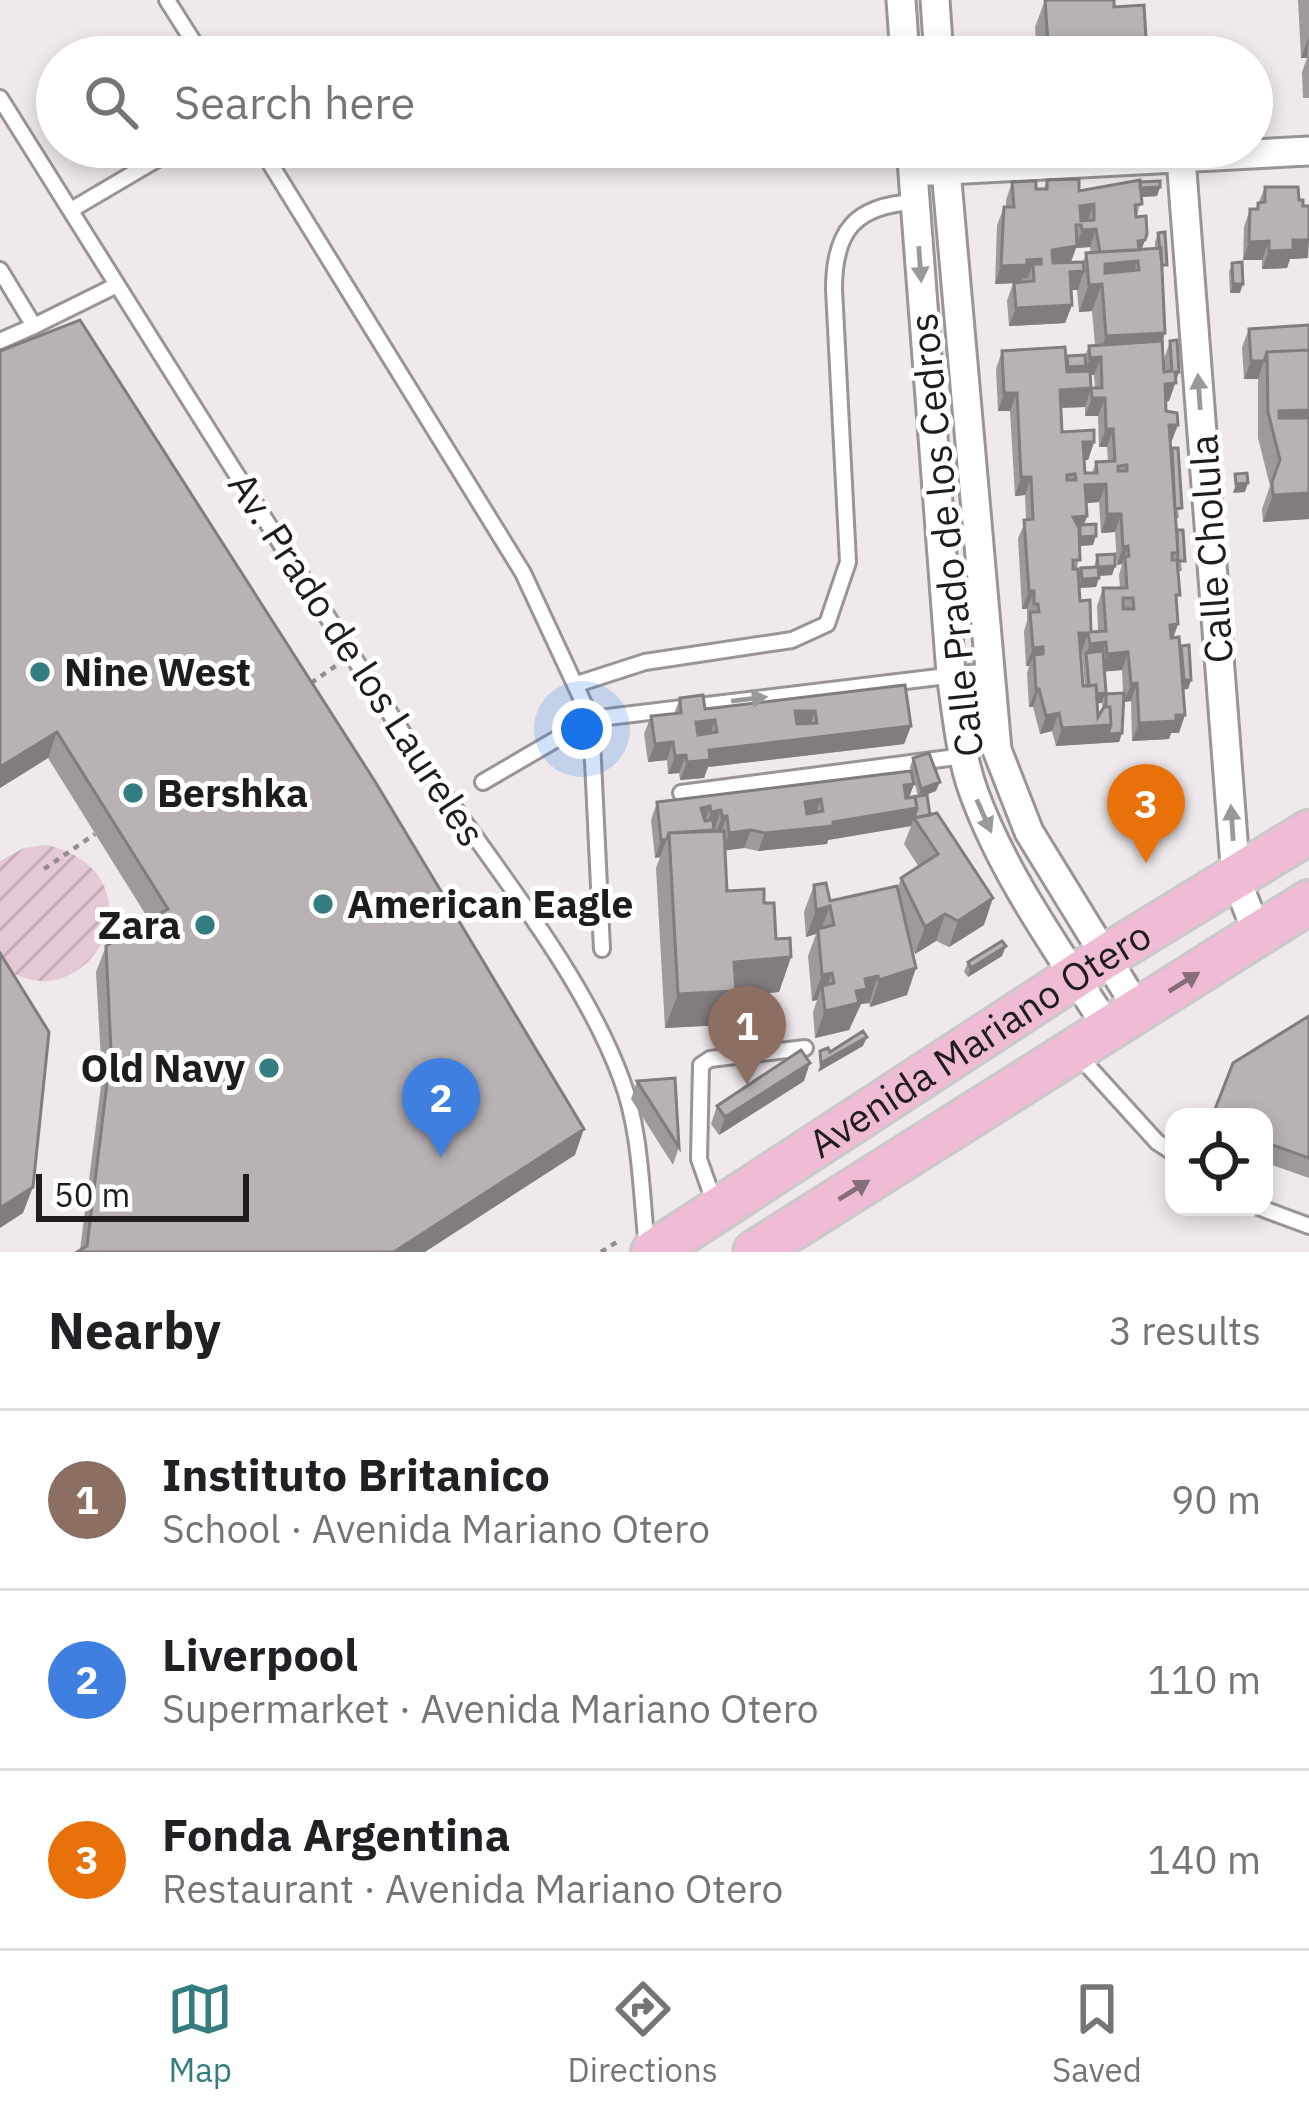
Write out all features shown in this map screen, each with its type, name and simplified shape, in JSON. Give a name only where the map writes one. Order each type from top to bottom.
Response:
[{"type":"main road","name":"Avenida Mariano Otero","points":[[651,1252],[1090,967],[1309,832]]},
{"type":"main road","name":"Avenida Mariano Otero","points":[[755,1252],[1309,902]]},
{"type":"street","points":[[901,0],[904,36]]},
{"type":"street","points":[[935,0],[938,36]]},
{"type":"street","points":[[1273,154],[1309,152]]},
{"type":"street","name":"Calle Prado de los Cedros","points":[[913,168],[951,674],[964,756],[974,794],[1000,850],[1090,967]]},
{"type":"street","name":"Calle Prado de los Cedros","points":[[946,168],[997,750],[1006,782],[1090,967],[1107,1031]]},
{"type":"street","name":"Calle Cholula","points":[[1182,168],[1236,879],[1258,935]]},
{"type":"lane","points":[[167,0],[190,36]]},
{"type":"lane","name":"Av. Prado de los Laureles","points":[[0,98],[36,155]]},
{"type":"lane","name":"Av. Prado de los Laureles","points":[[44,168],[351,655],[597,1026],[622,1080],[634,1130],[651,1252]]},
{"type":"lane","points":[[71,210],[142,168]]},
{"type":"lane","points":[[274,168],[524,573],[577,684],[591,718],[602,950]]},
{"type":"lane","points":[[577,684],[645,662],[792,640],[827,624],[848,562],[836,247],[850,225],[874,209],[915,202]]},
{"type":"lane","points":[[0,270],[34,326]]},
{"type":"lane","points":[[0,341],[114,281]]},
{"type":"lane","points":[[483,782],[591,718],[988,671]]},
{"type":"lane","points":[[681,793],[964,756]]},
{"type":"lane","points":[[1107,1031],[1156,1142],[1165,1148]]},
{"type":"lane","points":[[718,1211],[699,1159],[701,1065],[710,1059],[805,1048]]},
{"type":"lane","points":[[1273,1213],[1309,1226]]},
{"type":"path","points":[[313,682],[351,655]]},
{"type":"path","points":[[44,869],[102,829]]},
{"type":"shaded area","points":[[46,845],[83,861],[104,885],[109,913],[103,940],[86,963],[62,978],[32,980],[0,965],[0,861],[24,848]]},
{"type":"building","points":[[1045,0],[1144,5],[1146,36],[1048,36]]},
{"type":"building","points":[[1079,179],[1079,191],[1140,180],[1142,204],[1135,205],[1136,217],[1146,216],[1147,234],[1138,241],[1139,250],[1100,252],[1096,229],[1082,230],[1076,225],[1077,246],[1052,250],[1053,263],[1083,262],[1084,271],[1070,272],[1072,305],[1016,308],[1014,283],[1034,281],[1033,264],[1041,264],[1041,259],[1001,266],[1004,207],[1014,207],[1012,182],[1036,181],[1036,189],[1047,189],[1047,180]],"holes":[[[1094,204],[1094,220],[1081,221],[1080,206]]]},
{"type":"building","points":[[1160,181],[1160,187],[1140,188],[1140,182]]},
{"type":"building","points":[[1265,187],[1298,187],[1299,200],[1309,206],[1309,240],[1293,240],[1293,250],[1269,251],[1269,241],[1249,242],[1250,209],[1265,202]]},
{"type":"building","points":[[1165,232],[1167,265],[1162,265],[1158,233]]},
{"type":"building","points":[[1161,248],[1165,333],[1106,336],[1102,284],[1089,285],[1086,253]],"holes":[[[1138,261],[1139,270],[1105,273],[1105,264]]]},
{"type":"building","points":[[1242,262],[1243,284],[1233,284],[1232,263]]},
{"type":"building","points":[[80,320],[376,783],[584,1129],[394,1252],[77,1252],[87,1246],[111,1051],[106,946],[168,909],[57,732],[0,767],[0,351]]},
{"type":"building","points":[[1309,325],[1309,350],[1267,352],[1264,361],[1251,361],[1249,329]]},
{"type":"building","points":[[1177,340],[1179,372],[1175,372],[1176,383],[1165,384],[1166,411],[1177,413],[1178,425],[1169,425],[1178,553],[1172,553],[1172,560],[1177,560],[1180,595],[1176,595],[1178,624],[1170,625],[1171,638],[1179,637],[1185,715],[1176,715],[1176,721],[1139,723],[1137,683],[1131,684],[1128,652],[1107,654],[1106,642],[1090,644],[1088,633],[1079,633],[1083,686],[1096,685],[1098,717],[1104,707],[1110,707],[1111,725],[1062,728],[1059,713],[1046,716],[1036,689],[1034,655],[1043,654],[1043,647],[1033,648],[1030,612],[1039,612],[1034,591],[1029,591],[1024,520],[1033,519],[1031,477],[1021,477],[1017,393],[1004,393],[1002,351],[1065,347],[1067,372],[1090,371],[1091,388],[1102,388],[1101,357],[1090,358],[1089,346],[1162,341],[1164,372],[1172,371],[1170,341]],"holes":[[[1091,388],[1092,398],[1105,398],[1106,429],[1113,429],[1115,461],[1096,462],[1097,473],[1085,473],[1083,442],[1094,442],[1094,430],[1062,432],[1060,390]],[[1106,484],[1107,514],[1121,514],[1123,547],[1128,546],[1129,556],[1125,557],[1127,588],[1103,588],[1106,631],[1091,632],[1090,600],[1080,601],[1078,569],[1073,569],[1073,560],[1080,560],[1079,528],[1073,517],[1087,516],[1085,485]],[[1123,598],[1133,598],[1134,609],[1123,609]]]},
{"type":"building","points":[[1309,350],[1309,493],[1273,495],[1280,460],[1268,412],[1267,352]],"holes":[[[1307,410],[1307,418],[1279,418],[1279,411]]]},
{"type":"building","points":[[1085,355],[1086,366],[1068,367],[1067,356]]},
{"type":"building","points":[[1172,448],[1178,448],[1182,508],[1175,509]]},
{"type":"building","points":[[1247,473],[1248,483],[1236,484],[1235,474]]},
{"type":"building","points":[[1096,524],[1096,536],[1080,537],[1080,525]]},
{"type":"building","points":[[1177,530],[1183,530],[1185,561],[1178,561]]},
{"type":"building","points":[[1115,554],[1115,566],[1098,567],[1097,555]]},
{"type":"building","points":[[1098,567],[1099,578],[1082,579],[1081,568]]},
{"type":"building","points":[[1189,645],[1191,680],[1184,680],[1181,646]]},
{"type":"building","points":[[1103,651],[1106,693],[1097,694],[1096,685],[1089,686],[1086,653]]},
{"type":"building","points":[[905,685],[911,726],[709,750],[710,760],[687,762],[686,755],[675,756],[673,742],[655,744],[651,716],[681,713],[680,698],[703,695],[705,709]],"holes":[[[795,711],[815,711],[817,723],[797,724]],[[715,720],[717,732],[698,735],[696,722]]]},
{"type":"building","points":[[1124,693],[1122,733],[1108,734],[1106,694]]},
{"type":"building","points":[[929,753],[940,782],[921,789],[913,758]]},
{"type":"building","points":[[911,771],[914,784],[904,785],[906,798],[915,797],[917,808],[833,822],[833,826],[729,833],[727,816],[721,810],[711,812],[710,806],[701,808],[705,821],[713,820],[714,830],[669,833],[661,840],[657,802]],"holes":[[[821,799],[823,811],[807,814],[805,802]]]},
{"type":"building","points":[[927,795],[930,815],[914,818],[917,808],[911,797]]},
{"type":"building","points":[[937,813],[993,898],[958,921],[945,914],[925,927],[901,878],[938,854],[914,818]]},
{"type":"building","points":[[724,831],[727,891],[764,889],[764,903],[774,903],[776,939],[790,938],[791,957],[734,962],[736,991],[678,994],[669,833]]},
{"type":"building","points":[[826,883],[830,901],[897,886],[916,968],[879,980],[878,976],[865,979],[867,989],[856,991],[859,1003],[825,1011],[822,986],[834,983],[832,973],[822,975],[818,929],[834,925],[830,906],[816,910],[814,885]]},
{"type":"building","points":[[1002,941],[1006,946],[971,968],[968,962]]},
{"type":"building","points":[[0,953],[49,1032],[33,1187],[0,1208]]},
{"type":"building","points":[[1309,1016],[1309,1158],[1273,1145],[1273,1108],[1216,1108],[1233,1063]]},
{"type":"building","points":[[863,1031],[867,1037],[821,1063],[820,1051],[828,1048],[830,1052]]},
{"type":"building","points":[[801,1050],[810,1063],[725,1117],[717,1106]]},
{"type":"building","points":[[675,1078],[679,1147],[637,1081]]},
{"type":"place","name":"Nine West","points":[[40,672]]},
{"type":"place","name":"Bershka","points":[[133,793]]},
{"type":"place","name":"Fonda Argentina","points":[[1146,863]]},
{"type":"place","name":"American Eagle","points":[[323,904]]},
{"type":"place","name":"Zara","points":[[205,925]]},
{"type":"place","name":"Old Navy","points":[[269,1068]]},
{"type":"place","name":"Instituto Britanico","points":[[747,1085]]},
{"type":"place","name":"Liverpool","points":[[441,1157]]}]
